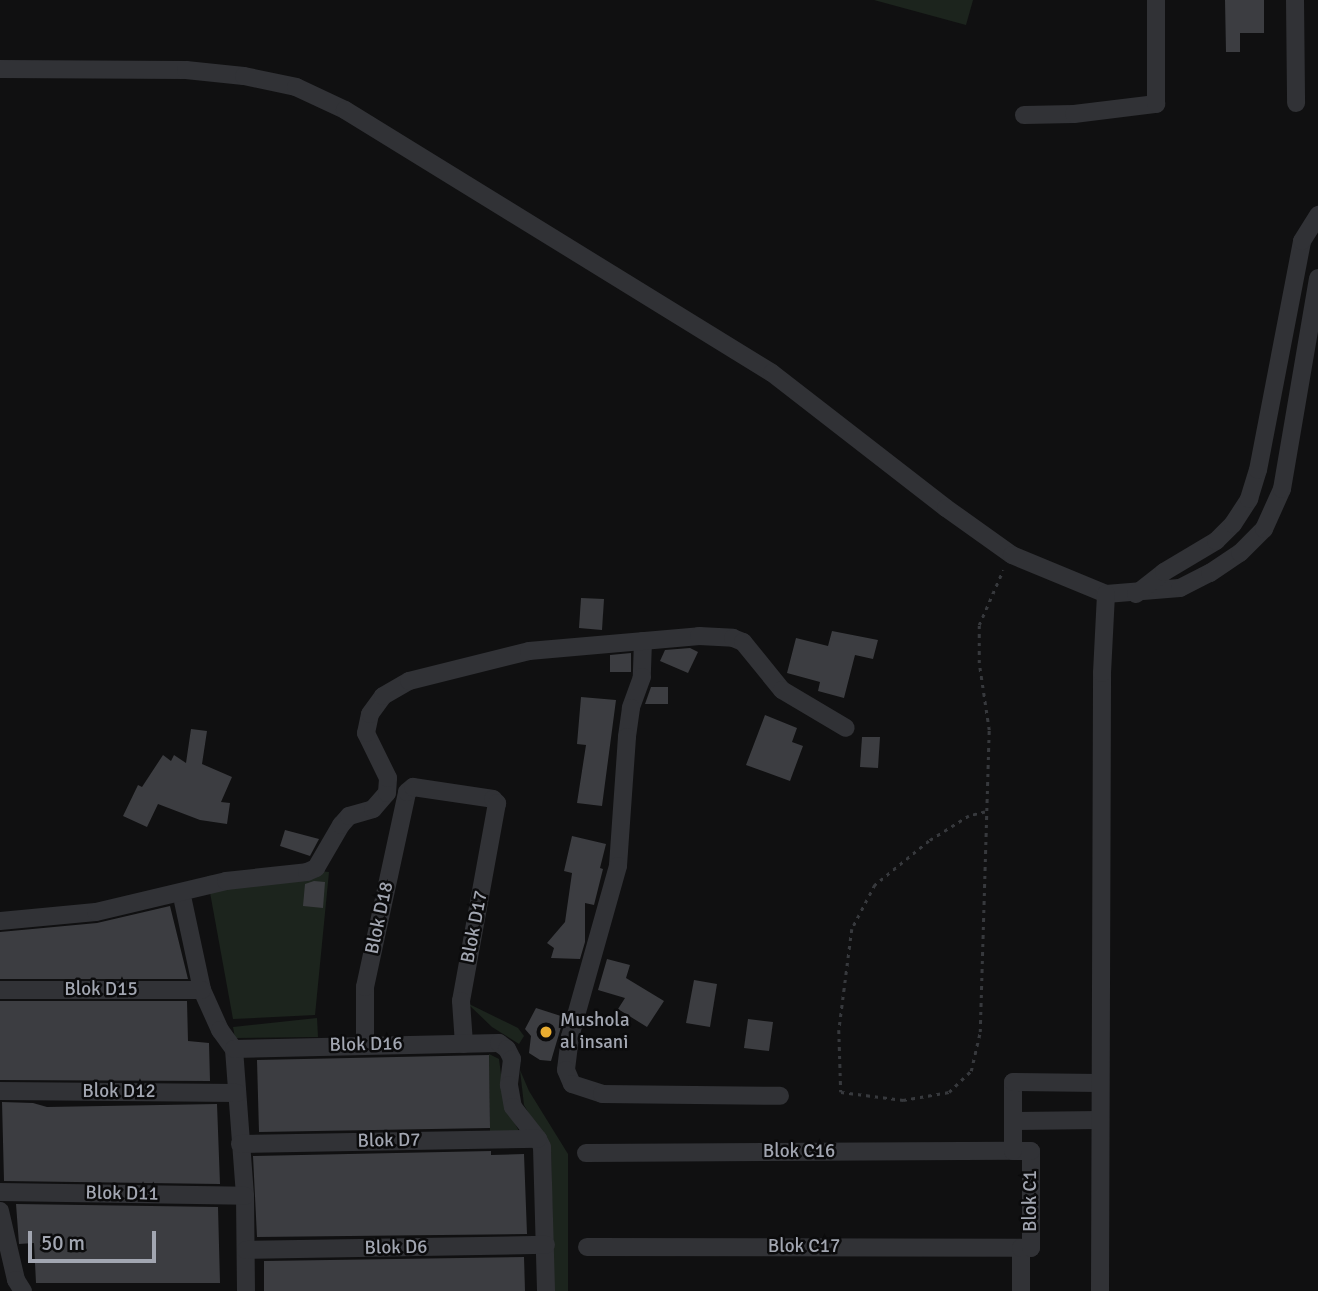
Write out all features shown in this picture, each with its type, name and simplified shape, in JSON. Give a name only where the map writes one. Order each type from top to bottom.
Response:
[{"type":"street","points":[[1024,115],[1074,114],[1156,104],[1156,0]]},
{"type":"street","points":[[1295,0],[1296,103]]},
{"type":"street","points":[[0,69],[186,70],[244,76],[296,87],[345,110],[772,373],[946,508],[1012,555],[1106,594],[1136,594],[1180,587],[1210,573],[1240,553],[1264,529],[1282,489],[1318,278]]},
{"type":"street","points":[[1136,594],[1164,572],[1216,541],[1233,524],[1249,499],[1258,470],[1302,242],[1318,215]]},
{"type":"street","points":[[1100,1291],[1102,673],[1106,594]]},
{"type":"street","points":[[0,921],[96,912],[226,881],[307,872],[321,862],[335,832],[349,816],[373,809],[387,793],[388,778],[366,733],[370,714],[383,696],[409,681],[528,651],[699,636],[733,638],[743,642],[782,690],[846,728]]},
{"type":"street","points":[[643,641],[642,677],[631,708],[627,737],[618,866],[570,1037],[566,1070],[572,1084],[602,1094],[780,1096]]},
{"type":"street","name":"Blok D18","points":[[365,1045],[365,987],[407,792],[413,787],[492,799],[498,810]]},
{"type":"street","name":"Blok D17","points":[[464,1044],[461,1002],[498,810]]},
{"type":"street","points":[[183,901],[202,990],[220,1030],[234,1048],[245,1196],[246,1291]]},
{"type":"street","name":"Blok D15","points":[[0,990],[202,990]]},
{"type":"street","name":"Blok D16","points":[[234,1048],[499,1043],[508,1049],[512,1059],[509,1085],[513,1107],[538,1139]]},
{"type":"street","name":"Blok C1","points":[[1021,1290],[1020,1248],[1031,1248],[1031,1151],[1013,1151],[1013,1082],[1099,1083]]},
{"type":"street","name":"Blok D12","points":[[0,1091],[237,1093]]},
{"type":"street","points":[[1013,1121],[1099,1120]]},
{"type":"street","points":[[538,1139],[543,1155],[546,1291]]},
{"type":"street","name":"Blok D7","points":[[240,1144],[538,1139]]},
{"type":"street","name":"Blok C16","points":[[586,1153],[1013,1151]]},
{"type":"street","name":"Blok D11","points":[[0,1192],[245,1196]]},
{"type":"street","points":[[0,1211],[16,1280],[23,1291]]},
{"type":"street","name":"Blok D6","points":[[246,1250],[546,1245]]},
{"type":"street","name":"Blok C17","points":[[587,1247],[1020,1248]]},
{"type":"path","points":[[985,812],[969,816],[929,841],[875,885],[852,929],[839,1030],[841,1092],[903,1100],[950,1093],[971,1071],[980,1032],[989,730],[979,663],[979,625],[996,580],[1012,555]]},
{"type":"shaded area","points":[[874,0],[973,0],[966,25]]},
{"type":"shaded area","points":[[280,868],[329,872],[315,1015],[233,1019],[207,876]]},
{"type":"shaded area","points":[[467,1003],[518,1028],[524,1036],[519,1044],[492,1027]]},
{"type":"shaded area","points":[[317,1018],[318,1037],[235,1038],[233,1027]]},
{"type":"shaded area","points":[[489,1054],[499,1059],[505,1105],[520,1133],[490,1134]]},
{"type":"shaded area","points":[[520,1070],[529,1091],[568,1154],[568,1291],[554,1291],[551,1151],[524,1105]]},
{"type":"building","points":[[1225,0],[1264,0],[1264,33],[1240,33],[1240,52],[1226,52]]},
{"type":"building","points":[[581,598],[604,599],[602,630],[579,628]]},
{"type":"building","points":[[832,631],[878,640],[873,659],[855,655],[844,698],[818,691],[820,682],[787,673],[796,638],[828,646]]},
{"type":"building","points":[[690,648],[698,652],[688,673],[660,661],[665,650]]},
{"type":"building","points":[[631,653],[631,672],[610,672],[610,655]]},
{"type":"building","points":[[651,687],[668,687],[668,704],[645,704]]},
{"type":"building","points":[[581,697],[616,700],[602,806],[577,803],[586,745],[577,744]]},
{"type":"building","points":[[765,715],[797,728],[792,742],[803,746],[790,781],[746,765]]},
{"type":"building","points":[[191,729],[207,731],[202,764],[232,777],[221,802],[230,803],[227,824],[200,820],[158,804],[147,827],[123,816],[138,785],[142,787],[163,755],[171,761],[174,755],[186,763]]},
{"type":"building","points":[[862,737],[880,737],[878,768],[860,767]]},
{"type":"building","points":[[285,830],[319,839],[310,856],[280,846]]},
{"type":"building","points":[[572,836],[606,844],[600,868],[603,869],[594,905],[585,903],[585,942],[580,959],[551,958],[554,948],[547,943],[565,922],[572,873],[564,871]]},
{"type":"building","points":[[325,882],[323,908],[303,906],[305,884]]},
{"type":"building","points":[[170,906],[188,979],[0,979],[0,932],[97,923]]},
{"type":"building","points":[[607,959],[630,965],[626,978],[664,1001],[647,1027],[618,1009],[625,998],[598,990]]},
{"type":"building","points":[[694,980],[717,984],[710,1027],[686,1023]]},
{"type":"building","points":[[0,1001],[187,1001],[188,1041],[209,1043],[210,1081],[0,1080]]},
{"type":"building","name":"Mushola al insani","points":[[536,1008],[564,1017],[551,1061],[540,1060],[529,1053],[531,1036],[525,1029]]},
{"type":"building","points":[[748,1019],[773,1022],[769,1051],[744,1048]]},
{"type":"building","points":[[489,1055],[490,1128],[259,1132],[257,1060]]},
{"type":"building","points":[[2,1102],[33,1103],[47,1107],[217,1104],[220,1184],[4,1181]]},
{"type":"building","points":[[491,1151],[491,1155],[524,1154],[527,1234],[257,1237],[253,1156]]},
{"type":"building","points":[[16,1204],[218,1207],[220,1283],[36,1283],[34,1243],[19,1244]]},
{"type":"building","points":[[524,1257],[525,1291],[264,1291],[264,1261]]},
{"type":"place","name":"Mushola al insani","points":[[546,1032]]}]
